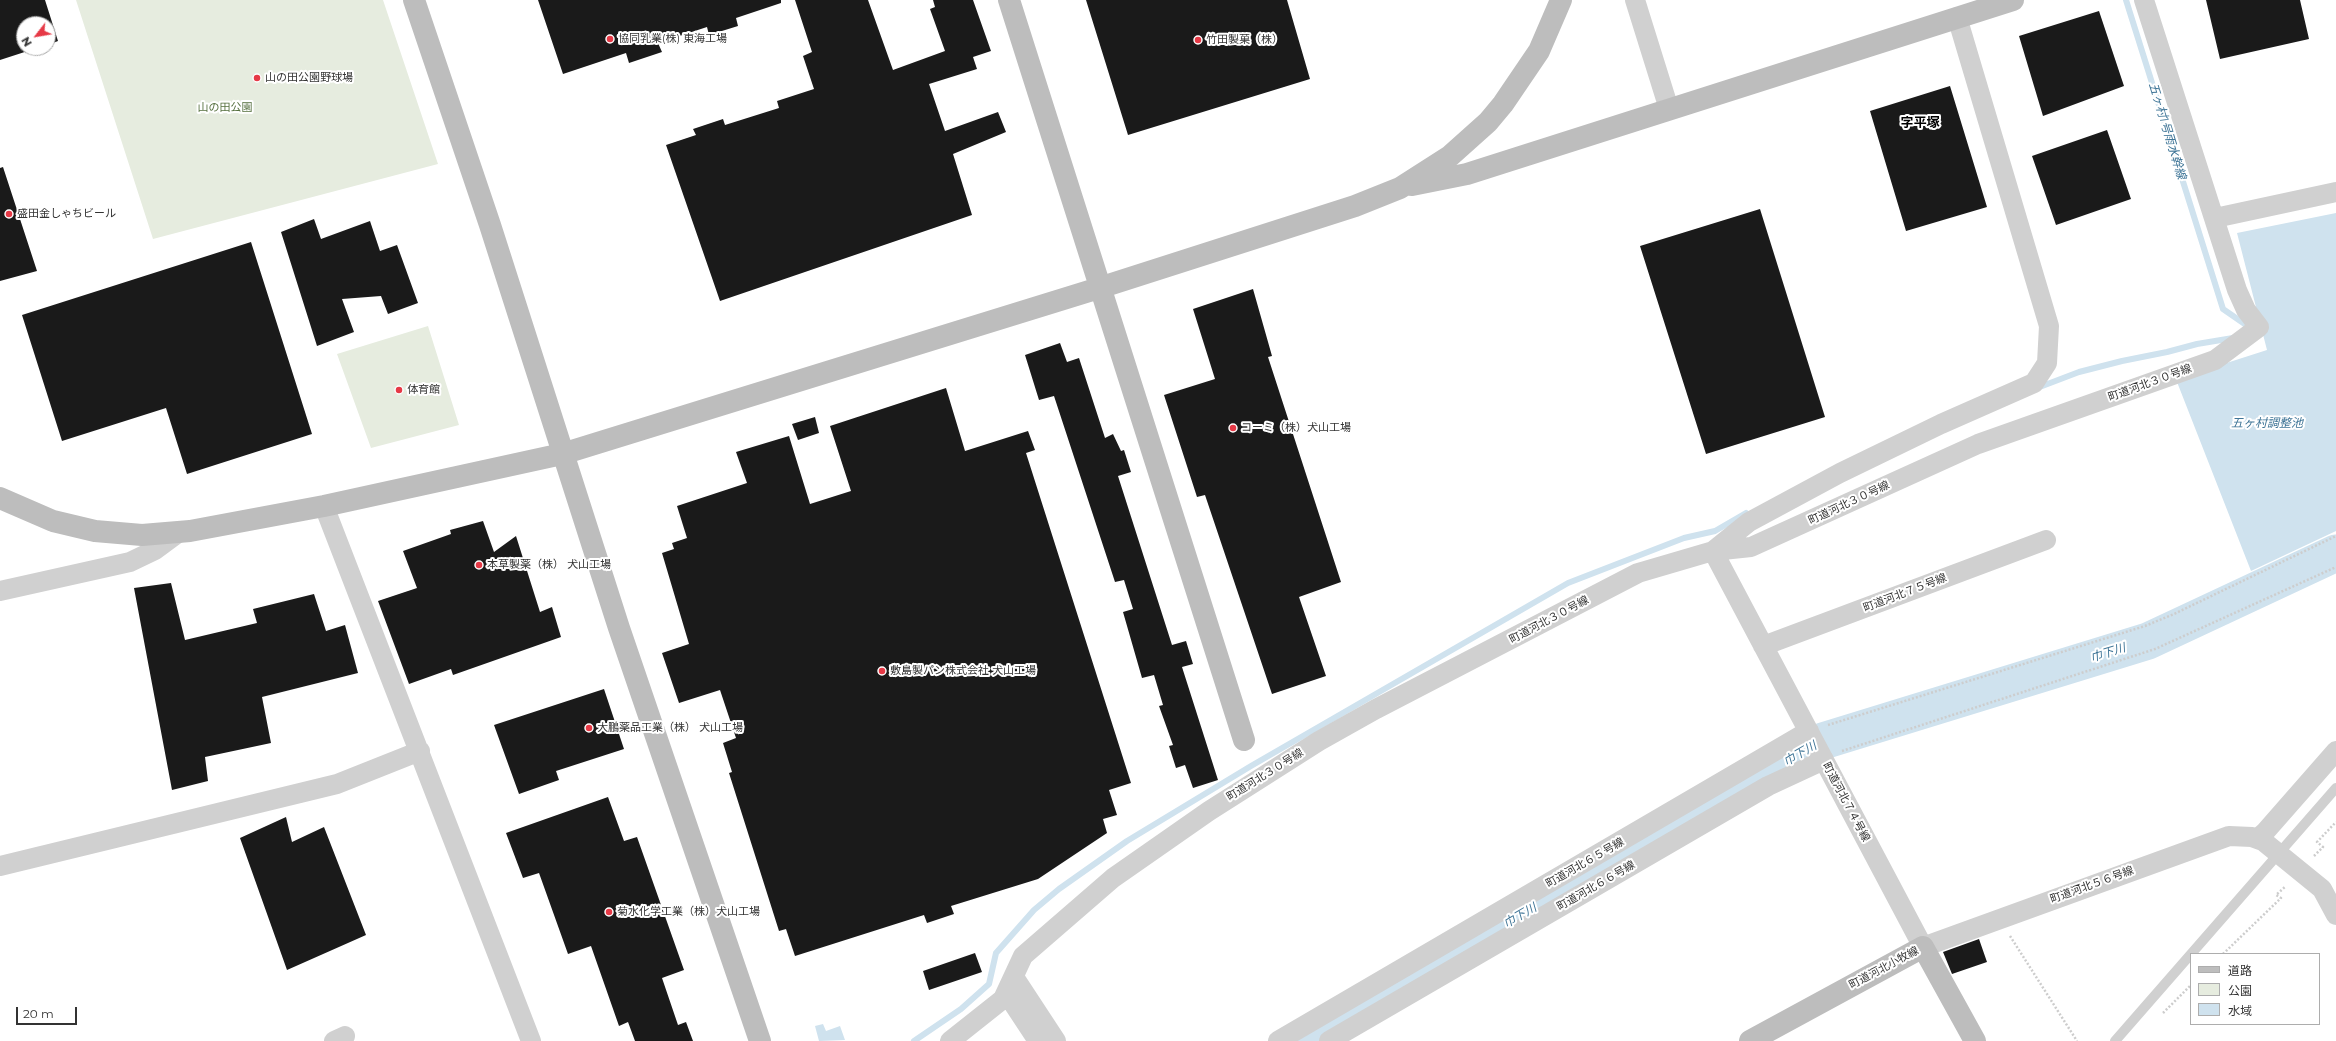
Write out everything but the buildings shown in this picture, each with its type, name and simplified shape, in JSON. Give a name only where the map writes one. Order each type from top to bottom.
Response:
[{"type":"street","points":[[414,0],[490,226],[562,454],[760,1041]]},
{"type":"street","points":[[1008,0],[1244,740]]},
{"type":"street","points":[[1400,188],[1450,156],[1493,116],[1529,68],[1548,34],[1562,0]]},
{"type":"street","points":[[1635,0],[1669,109]]},
{"type":"street","points":[[0,498],[53,521],[88,530],[142,535],[178,533],[324,506],[562,454],[1100,288],[1355,206],[1400,188],[1467,174],[2013,0]]},
{"type":"street","points":[[2144,0],[2215,218],[2336,192]]},
{"type":"street","points":[[1713,551],[1749,522],[1840,473],[1941,424],[2034,383],[2047,363],[2049,326],[1957,17]]},
{"type":"street","name":"町道河北３０号線","points":[[950,1041],[1011,985],[1023,956],[1113,878],[1209,811],[1319,741],[1376,709],[1638,573],[1713,551],[1751,547],[1978,444],[2150,385],[2167,376],[2215,360],[2259,327],[2246,310],[2237,290],[2215,218]]},
{"type":"street","points":[[324,506],[531,1041]]},
{"type":"street","points":[[0,591],[130,562],[155,550],[178,533]]},
{"type":"street","name":"町道河北７５号線","points":[[1763,646],[2046,540]]},
{"type":"street","name":"町道河北７４号線","points":[[1713,551],[1923,947]]},
{"type":"street","name":"町道河北６５号線","points":[[1278,1041],[1810,734]]},
{"type":"street","points":[[0,866],[337,784],[420,751]]},
{"type":"street","points":[[2336,751],[2265,832],[2268,846],[2322,889],[2336,915]]},
{"type":"street","name":"町道河北６６号線","points":[[1329,1041],[1356,1034],[1768,786],[1823,758]]},
{"type":"street","name":"町道河北５６号線","points":[[1923,947],[2229,836],[2268,846]]},
{"type":"street","name":"町道河北小牧線","points":[[1750,1041],[1923,947],[1975,1041]]},
{"type":"street","points":[[1011,985],[1038,1041]]},
{"type":"street","points":[[1011,985],[1056,1041]]},
{"type":"lane","points":[[2115,1041],[2268,846],[2336,788]]},
{"type":"path","points":[[1810,734],[2145,626],[2174,614],[2336,536]]},
{"type":"path","points":[[1823,758],[2155,649],[2336,566]]},
{"type":"path","points":[[2224,953],[2281,898],[2276,895],[2323,847],[2317,842],[2336,822]]},
{"type":"path","points":[[1999,919],[2077,1041]]},
{"type":"path","points":[[2157,1019],[2190,986]]},
{"type":"green space","name":"山の田公園","points":[[76,0],[383,0],[438,164],[153,239]]},
{"type":"green space","name":"体育館","points":[[428,326],[459,425],[371,448],[337,354]]},
{"type":"water","name":"五ヶ村調整池","points":[[2336,213],[2336,531],[2251,571],[2177,382],[2186,376],[2267,350],[2237,233]]},
{"type":"water","points":[[823,1024],[826,1031],[840,1026],[845,1040],[819,1041],[815,1026]]},
{"type":"waterway","name":"五ヶ村1号雨水幹線","points":[[2126,0],[2223,309],[2249,327]]},
{"type":"waterway","points":[[2037,388],[2079,372],[2122,361],[2197,344],[2233,338]]},
{"type":"waterway","points":[[914,1041],[961,1009],[989,984],[996,953],[1034,910],[1059,889],[1127,841],[1251,766],[1568,583],[1684,538],[1715,531],[1746,513]]},
{"type":"waterway","name":"巾下川","points":[[1303,1041],[1823,741],[2148,641],[2336,553]]},
{"type":"place","name":"協同乳業(株) 東海工場","points":[[610,39]]},
{"type":"place","name":"竹田製菓（株）","points":[[1198,40]]},
{"type":"place","name":"山の田公園野球場","points":[[257,78]]},
{"type":"place","name":"盛田金しゃちビール","points":[[9,214]]},
{"type":"place","name":"体育館","points":[[399,390]]},
{"type":"place","name":"コーミ（株）犬山工場","points":[[1233,428]]},
{"type":"place","name":"本草製薬（株） 犬山工場","points":[[479,565]]},
{"type":"place","name":"敷島製パン株式会社 犬山工場","points":[[882,671]]},
{"type":"place","name":"大鵬薬品工業（株） 犬山工場","points":[[589,728]]},
{"type":"place","name":"菊水化学工業（株）犬山工場","points":[[609,912]]},
{"type":"district","name":"字平塚","points":[[1920,123]]}]
